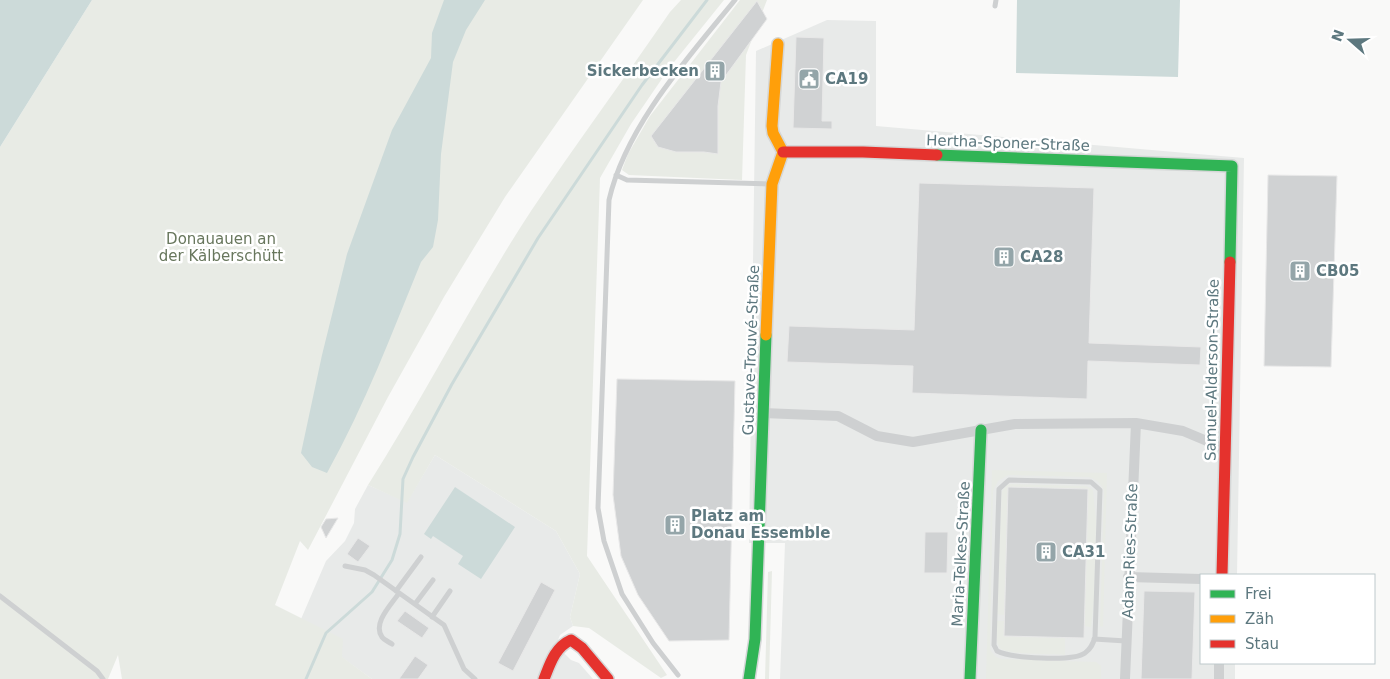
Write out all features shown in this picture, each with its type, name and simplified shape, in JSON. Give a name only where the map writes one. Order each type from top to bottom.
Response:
[{"type":"street","points":[[778,44],[772,126],[783,152]]},
{"type":"street","name":"Hertha-Sponer-Straße","points":[[783,152],[863,152],[1232,166]]},
{"type":"street","name":"Gustave-Trouvé-Straße","points":[[749,679],[755,639],[772,184],[783,152]]},
{"type":"street","name":"Samuel-Alderson-Straße","points":[[1222,574],[1232,166]]},
{"type":"street","points":[[763,413],[838,416],[877,436],[913,442],[1015,424],[1136,423],[1182,431],[1226,449]]},
{"type":"street","name":"Adam-Ries-Straße","points":[[1125,679],[1136,423]]},
{"type":"street","name":"Maria-Telkes-Straße","points":[[970,679],[981,430]]},
{"type":"street","points":[[1128,577],[1200,579]]},
{"type":"street","points":[[544,679],[560,646],[571,640],[577,643],[608,679]]},
{"type":"street","name":"Gustave-Trouvé-Straße","points":[[742,679],[752,662]]},
{"type":"street","name":"Gustave-Trouvé-Straße","points":[[752,662],[757,679]]},
{"type":"street","points":[[1219,664],[1219,679]]},
{"type":"lane","points":[[678,675],[653,643],[622,594],[604,541],[598,508],[609,200],[616,175],[626,152],[647,114],[696,48],[735,0]]},
{"type":"lane","points":[[616,175],[627,180],[772,184]]},
{"type":"lane","points":[[1009,480],[1091,482],[1100,490],[1094,639],[1092,647],[1085,654],[1066,658],[1004,654],[997,651],[994,645],[999,488],[1009,480]]},
{"type":"lane","points":[[392,644],[382,638],[379,630],[380,621],[421,557]]},
{"type":"lane","points":[[345,566],[365,570],[374,575],[444,625],[464,669],[475,679]]},
{"type":"lane","points":[[414,604],[433,580]]},
{"type":"lane","points":[[432,616],[450,591]]},
{"type":"lane","points":[[0,596],[97,671],[103,679]]},
{"type":"lane","points":[[1094,639],[1126,641]]},
{"type":"shaded area","points":[[0,0],[92,0],[0,147]]},
{"type":"shaded area","points":[[444,0],[485,0],[466,30],[453,62],[441,154],[438,220],[433,247],[421,262],[366,395],[327,473],[312,467],[301,453],[322,355],[347,254],[392,130],[431,58],[432,33]]},
{"type":"shaded area","points":[[1017,0],[1180,0],[1178,77],[1016,73]]},
{"type":"shaded area","points":[[827,20],[876,21],[876,126],[1244,158],[1237,574],[1200,574],[1200,664],[1235,664],[1235,679],[780,679],[785,543],[749,543],[756,51]]},
{"type":"shaded area","points":[[435,455],[556,531],[580,574],[570,617],[573,626],[560,635],[556,645],[571,660],[579,663],[593,679],[372,679],[298,626],[326,561],[345,541],[354,523],[355,509],[368,485],[407,502]]},
{"type":"shaded area","points":[[455,487],[515,527],[481,579],[458,564],[463,556],[433,536],[431,539],[424,534]]},
{"type":"green space","name":"Donauauen an der Kälberschütt","points":[[92,0],[643,0],[505,197],[444,297],[388,397],[308,550],[300,541],[275,605],[343,639],[342,657],[372,679],[122,679],[118,655],[108,679],[0,679],[0,147]]},
{"type":"green space","points":[[681,0],[724,0],[670,67],[631,124],[600,178],[587,556],[667,675],[661,678],[589,628],[573,626],[570,617],[580,574],[556,531],[435,455],[407,503],[368,485],[531,211],[670,12]]},
{"type":"green space","points":[[740,0],[767,0],[746,55],[742,180],[629,175],[622,170],[628,154],[650,116]]},
{"type":"green space","points":[[992,470],[1107,473],[1103,627],[1100,626],[1104,490],[1101,485],[1096,480],[1088,477],[1008,475],[998,481],[993,491],[990,648],[992,652],[1001,659],[1096,662],[1101,666],[1101,679],[986,679]]},
{"type":"green space","points":[[1007,485],[1086,486],[1093,490],[1096,521],[1094,600],[1091,627],[1084,626],[1088,489],[1008,487],[1004,615],[996,614],[1002,491]]},
{"type":"green space","points":[[772,571],[769,679],[765,679],[768,572]]},
{"type":"green space","points":[[997,621],[1004,621],[1004,636],[1065,638],[1065,655],[1020,653],[1000,648],[997,642]]},
{"type":"building","name":"Sickerbecken","points":[[757,1],[767,19],[721,82],[718,106],[718,154],[676,152],[658,147],[651,136]]},
{"type":"building","name":"CA19","points":[[796,37],[824,38],[822,121],[832,121],[832,129],[793,128]]},
{"type":"building","name":"CB05","points":[[1268,175],[1337,176],[1331,367],[1264,366]]},
{"type":"building","name":"CA28","points":[[919,183],[1094,188],[1089,343],[1201,347],[1200,365],[1088,361],[1087,399],[912,393],[913,366],[787,362],[789,326],[914,330]]},
{"type":"building","name":"Platz am Donau Essemble","points":[[617,379],[735,381],[729,640],[669,641],[638,595],[621,556],[613,495]]},
{"type":"building","name":"CA31","points":[[1008,487],[1088,489],[1084,638],[1004,636]]},
{"type":"building","points":[[338,518],[326,538],[321,527],[326,519]]},
{"type":"building","points":[[925,532],[948,532],[947,573],[924,573]]},
{"type":"building","points":[[358,538],[370,546],[358,562],[347,554]]},
{"type":"building","points":[[541,582],[555,590],[513,671],[498,663]]},
{"type":"building","points":[[1144,591],[1195,592],[1192,679],[1141,679]]},
{"type":"building","points":[[405,611],[429,628],[422,638],[397,621]]},
{"type":"building","points":[[415,656],[428,665],[418,679],[399,679]]},
{"type":"waterway","points":[[306,679],[326,633],[372,592],[392,560],[400,534],[403,479],[452,384],[538,238],[642,85],[707,0]]},
{"type":"traffic: fast","points":[[937,155],[1232,166],[1230,262]]},
{"type":"traffic: fast","points":[[749,679],[755,639],[766,335]]},
{"type":"traffic: fast","points":[[970,679],[981,430]]},
{"type":"traffic: slow","points":[[766,335],[772,184],[783,152],[773,133],[772,126],[778,44]]},
{"type":"traffic: jam","points":[[783,152],[863,152],[937,155]]},
{"type":"traffic: jam","points":[[1222,574],[1230,262]]},
{"type":"traffic: jam","points":[[544,679],[557,651],[571,640],[582,648],[608,679]]},
{"type":"place","name":"Sickerbecken","points":[[715,71]]},
{"type":"place","name":"CA19","points":[[809,79]]},
{"type":"place","name":"CA28","points":[[1004,257]]},
{"type":"place","name":"CB05","points":[[1300,271]]},
{"type":"place","name":"Platz am Donau Essemble","points":[[675,525]]},
{"type":"place","name":"CA31","points":[[1046,552]]}]
